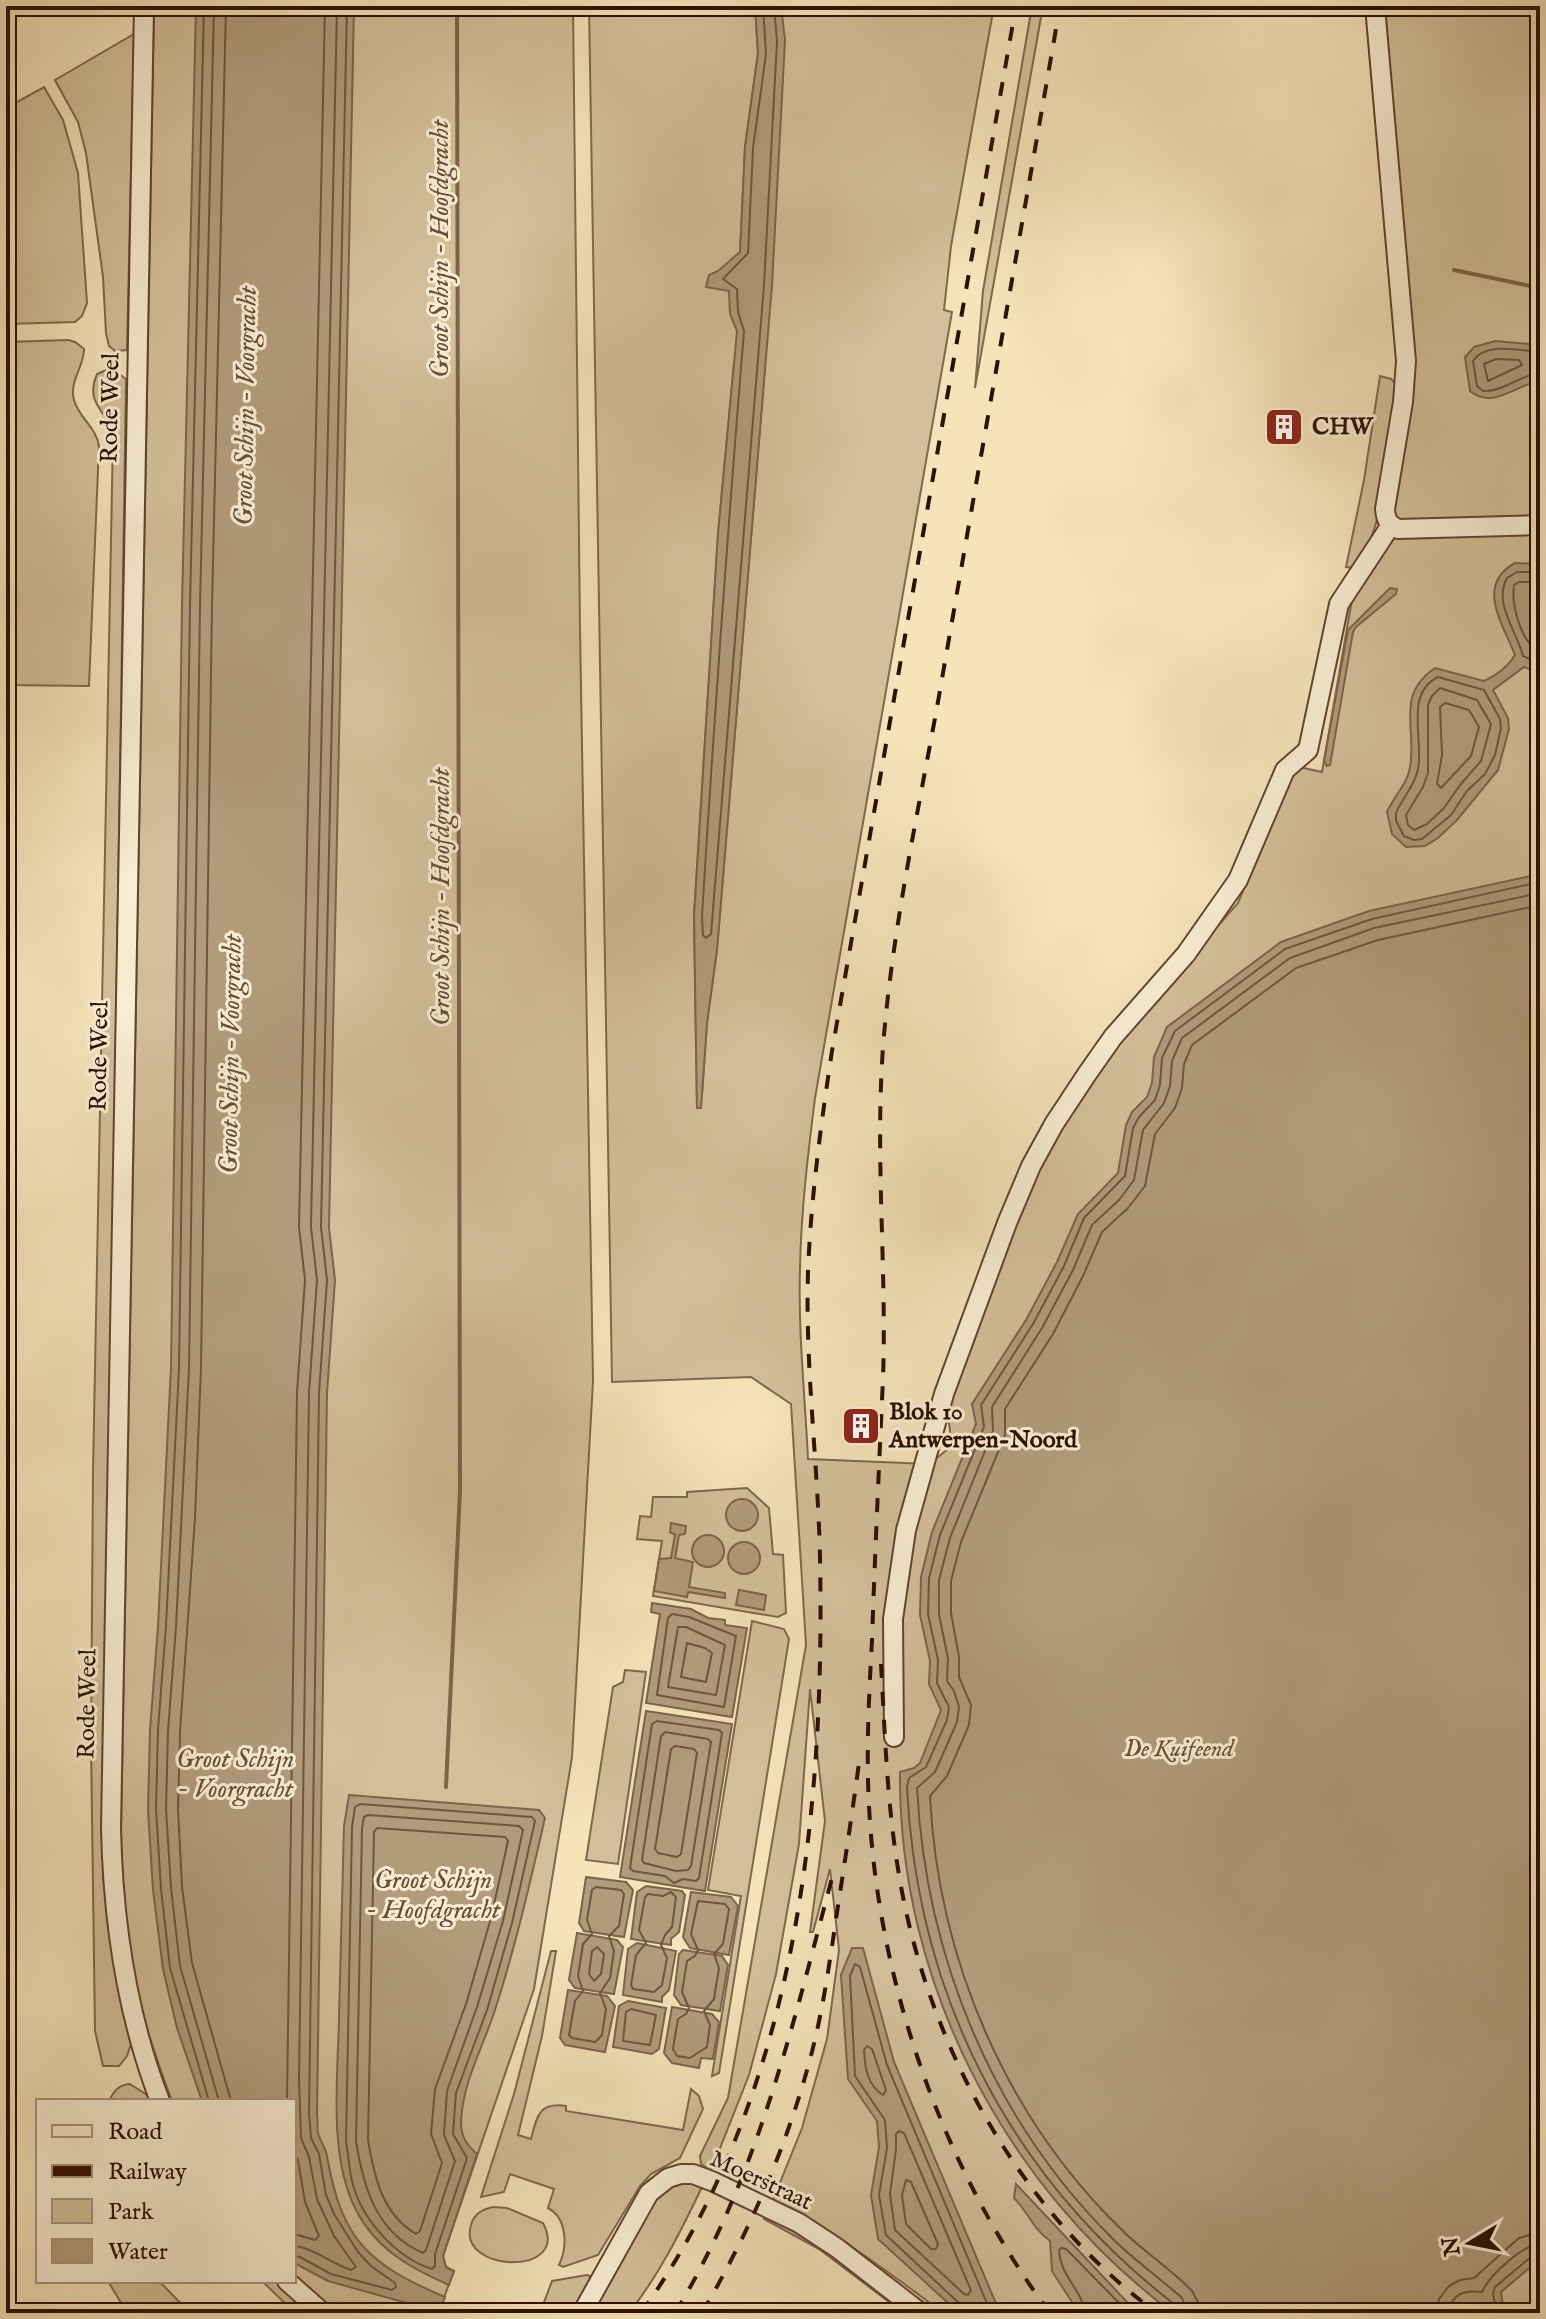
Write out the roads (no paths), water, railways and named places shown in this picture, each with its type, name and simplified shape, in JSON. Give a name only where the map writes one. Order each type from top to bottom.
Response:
[{"type":"street","name":"Rode Weel","points":[[144,6],[111,1828],[117,1931],[130,2002],[159,2099]]},
{"type":"street","points":[[1375,6],[1406,361],[1386,519],[1398,529],[1540,525]]},
{"type":"street","points":[[894,1737],[893,1619],[906,1530],[944,1394],[1007,1223],[1031,1166],[1078,1087],[1113,1037],[1186,954],[1238,880],[1285,770],[1308,750],[1339,604],[1391,525]]},
{"type":"street","name":"Moerstraat","points":[[582,2313],[649,2193],[668,2178],[693,2174],[799,2223],[837,2248],[921,2313]]},
{"type":"street","points":[[289,2283],[323,2313]]},
{"type":"water","name":"Groot Schijn - Voorgracht","points":[[196,6],[354,6],[329,1228],[335,1280],[327,1393],[317,2114],[318,2133],[333,2185],[351,2229],[378,2260],[396,2273],[445,2297],[439,2312],[328,2281],[296,2264],[296,2099],[201,2099],[177,2028],[163,1969],[153,1890],[148,1810],[171,1368],[182,605]]},
{"type":"water","points":[[755,6],[781,6],[785,40],[772,285],[717,950],[707,1023],[701,1108],[697,1108],[694,916],[718,534],[737,331],[730,314],[729,291],[706,287],[709,275],[740,252],[745,147],[758,53]]},
{"type":"water","points":[[1495,341],[1540,345],[1540,381],[1496,397],[1487,398],[1470,391],[1465,357],[1474,347]]},
{"type":"water","points":[[1515,563],[1540,564],[1540,673],[1524,667],[1493,690],[1508,718],[1509,729],[1498,770],[1438,838],[1425,846],[1406,847],[1392,834],[1387,812],[1409,773],[1410,713],[1415,689],[1435,668],[1484,681],[1502,670],[1512,659],[1515,655],[1499,618],[1494,594],[1496,582]]},
{"type":"water","points":[[1390,588],[1397,589],[1396,594],[1353,632],[1330,765],[1327,766],[1324,761],[1348,630]]},
{"type":"water","name":"De Kuifeend","points":[[1540,874],[1540,2259],[1501,2292],[1507,2313],[1478,2313],[1470,2308],[1460,2313],[1173,2313],[1113,2262],[1059,2205],[1012,2142],[973,2074],[941,2003],[918,1928],[904,1851],[900,1772],[920,1763],[941,1710],[929,1684],[930,1661],[920,1615],[921,1577],[932,1532],[976,1424],[972,1404],[1026,1320],[1078,1214],[1118,1173],[1126,1125],[1132,1112],[1147,1097],[1152,1083],[1154,1057],[1167,1027],[1281,942],[1369,911]]},
{"type":"water","points":[[742,1499],[754,1503],[758,1515],[754,1527],[742,1531],[730,1527],[726,1515],[730,1503]]},
{"type":"water","points":[[671,1523],[686,1526],[685,1534],[679,1535],[675,1558],[693,1562],[689,1587],[725,1593],[725,1598],[688,1592],[687,1597],[654,1591],[659,1559],[671,1558],[675,1535],[670,1532]]},
{"type":"water","points":[[708,1535],[720,1539],[724,1551],[720,1563],[708,1567],[696,1563],[692,1551],[696,1539]]},
{"type":"water","points":[[744,1542],[756,1546],[760,1558],[756,1570],[744,1574],[732,1570],[728,1558],[732,1546]]},
{"type":"water","points":[[739,1590],[766,1595],[764,1610],[736,1605]]},
{"type":"water","points":[[652,1603],[691,1609],[708,1618],[725,1620],[725,1625],[747,1628],[732,1717],[646,1703],[660,1614],[651,1612]]},
{"type":"water","points":[[646,1711],[732,1724],[705,1891],[620,1877]]},
{"type":"water","name":"Groot Schijn - Hoofdgracht","points":[[349,1795],[539,1810],[545,1818],[509,1965],[465,2094],[462,2132],[477,2154],[443,2256],[446,2267],[454,2271],[449,2285],[395,2256],[373,2236],[356,2210],[341,2165],[337,2090],[344,1826]]},
{"type":"water","points":[[586,1877],[626,1882],[633,1890],[624,1937],[584,1931],[579,1923]]},
{"type":"water","points":[[646,1886],[682,1891],[685,1895],[679,1932],[671,1939],[671,1945],[631,1939],[637,1892]]},
{"type":"water","points":[[691,1892],[731,1897],[738,1906],[729,1955],[690,1948],[683,1937]]},
{"type":"water","points":[[577,1933],[617,1940],[623,1947],[614,1994],[575,1988],[569,1980]]},
{"type":"water","points":[[637,1943],[676,1951],[669,1990],[662,1997],[662,2002],[623,1995],[628,1949]]},
{"type":"water","points":[[852,1948],[863,1948],[894,2062],[1000,2313],[959,2313],[878,2239],[871,2195],[879,2147],[877,2121],[848,2079],[841,1975]]},
{"type":"water","points":[[683,1950],[722,1956],[728,1965],[720,2011],[681,2005],[674,1995],[679,1954]]},
{"type":"water","points":[[568,1990],[607,1996],[615,2006],[605,2052],[565,2045],[560,2038]]},
{"type":"water","points":[[628,2001],[666,2008],[659,2049],[652,2054],[613,2047],[619,2006]]},
{"type":"water","points":[[672,2007],[712,2014],[719,2022],[713,2059],[701,2058],[699,2068],[672,2063],[664,2053]]},
{"type":"water","points":[[1016,2184],[1126,2301],[1142,2313],[1079,2313],[1052,2271],[1050,2241],[1014,2198]]},
{"type":"waterway","name":"Groot Schijn - Hoofdgracht","points":[[446,1787],[460,1491],[457,6]]},
{"type":"waterway","points":[[1454,270],[1540,288]]},
{"type":"railway","points":[[641,2313],[693,2229],[735,2140],[767,2047],[790,1951],[806,1853],[816,1754],[820,1656],[819,1522],[808,1307],[809,1243],[817,1161],[832,1051],[1016,6]]},
{"type":"railway","points":[[1050,2313],[1012,2257],[978,2198],[948,2137],[923,2073],[902,2007],[886,1940],[875,1873],[868,1744],[883,1379],[880,1121],[888,992],[1060,6]]},
{"type":"railway","points":[[881,1664],[889,1796],[899,1875],[912,1938],[956,2061],[986,2119],[1022,2174],[1062,2225],[1107,2272],[1157,2313]]},
{"type":"railway","points":[[702,2313],[764,2191],[789,2128],[809,2063],[828,1973],[859,1763]]},
{"type":"railway","points":[[675,2313],[729,2209],[770,2100],[833,1874]]},
{"type":"place","name":"CHW","points":[[1284,427]]},
{"type":"place","name":"Blok 10 Antwerpen-Noord","points":[[861,1426]]}]
